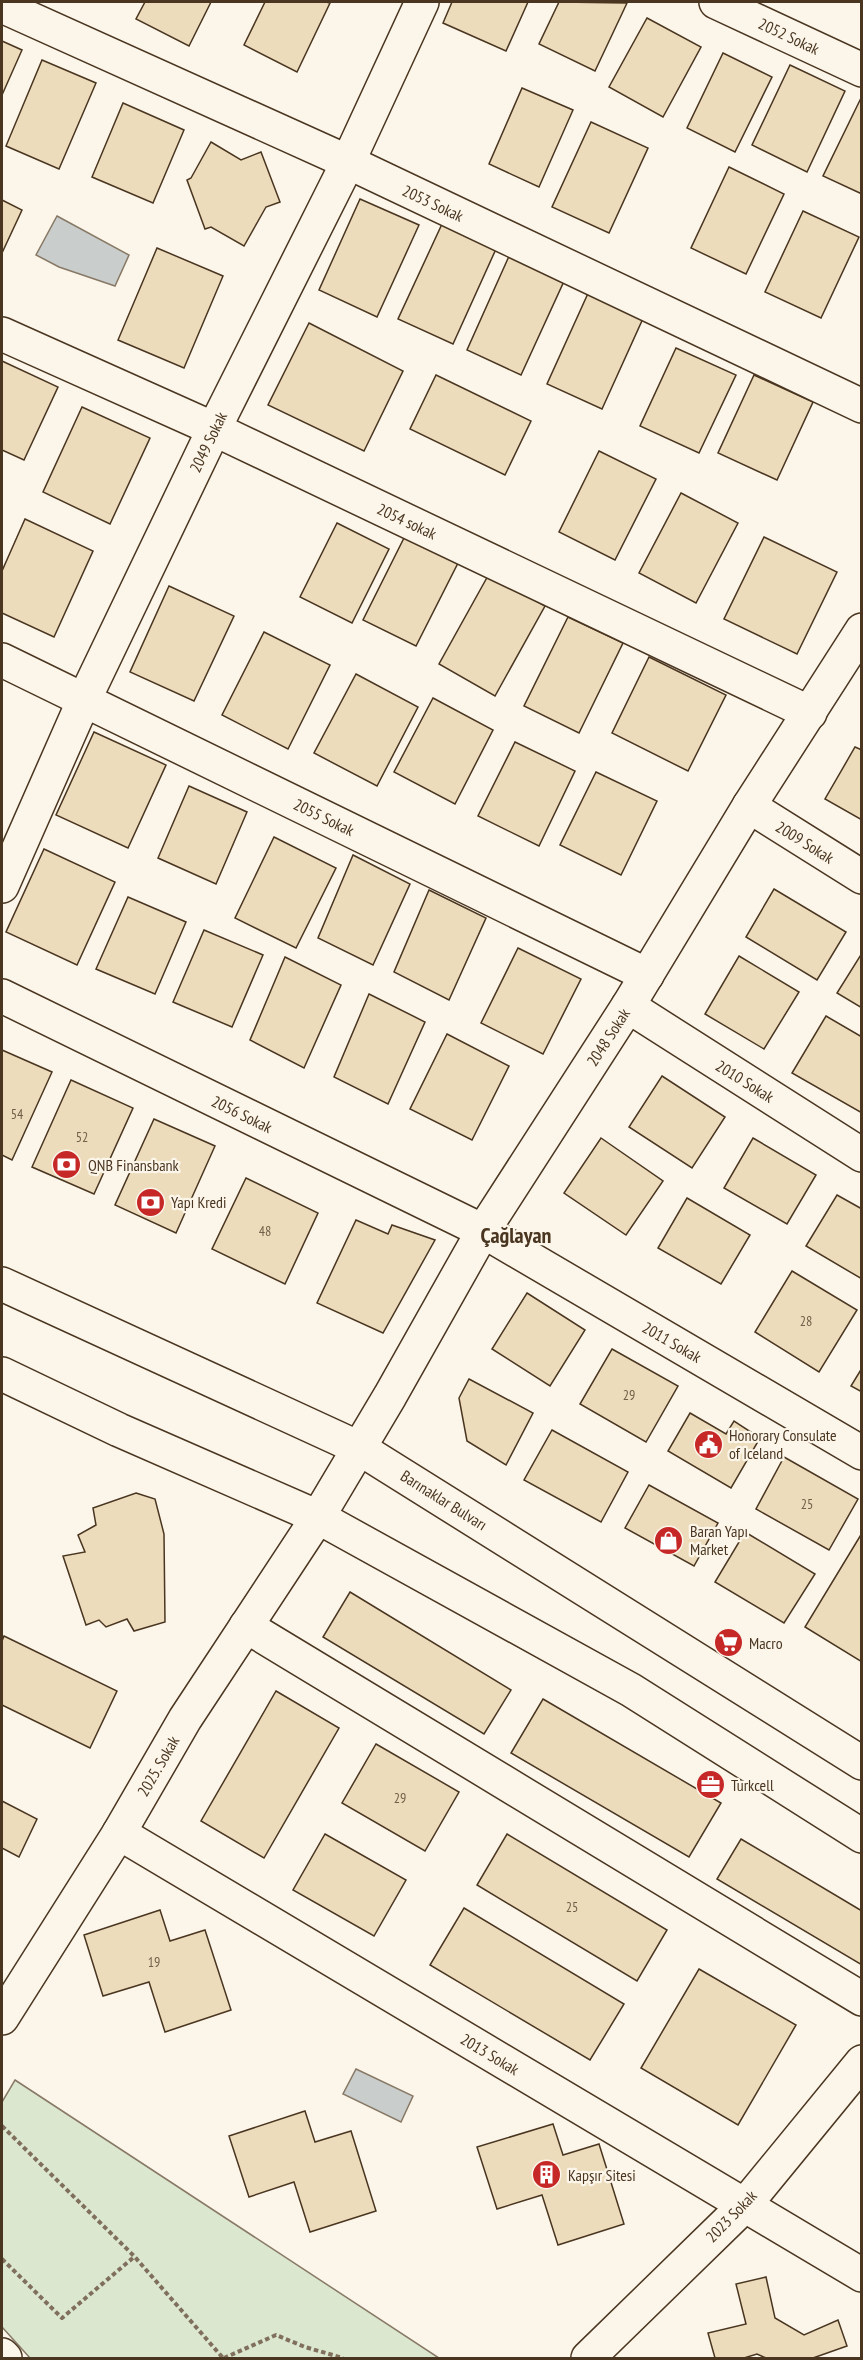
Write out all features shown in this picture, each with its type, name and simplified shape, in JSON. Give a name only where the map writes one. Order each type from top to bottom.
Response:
[{"type":"street","name":"2049 Sokak","points":[[2,886],[84,700],[214,429],[348,162],[422,2]]},
{"type":"street","name":"2052 Sokak","points":[[716,2],[861,70]]},
{"type":"street","name":"2053 Sokak","points":[[2,6],[348,162],[861,406]]},
{"type":"street","name":"2054 sokak","points":[[2,334],[214,429],[810,713]]},
{"type":"street","name":"2048 Sokak","points":[[318,1517],[483,1231],[628,1006],[749,806],[861,630]]},
{"type":"street","name":"2055 Sokak","points":[[2,660],[647,975]]},
{"type":"street","name":"2009 Sokak","points":[[749,806],[861,877]]},
{"type":"street","name":"2056 Sokak","points":[[2,996],[483,1231]]},
{"type":"street","name":"2010 Sokak","points":[[628,1006],[861,1155]]},
{"type":"street","name":"2011 Sokak","points":[[483,1231],[861,1453]]},
{"type":"street","name":"Barınaklar Bulvarı","points":[[2,1284],[359,1448],[861,1762]]},
{"type":"street","points":[[2,1374],[119,1430],[318,1517],[631,1690],[861,1836]]},
{"type":"street","name":"2025. Sokak","points":[[2,2019],[119,1833],[185,1719],[318,1517]]},
{"type":"street","points":[[246,1626],[861,1999]]},
{"type":"street","name":"2013 Sokak","points":[[119,1833],[861,2275]]},
{"type":"street","name":"2023 Sokak","points":[[588,2358],[744,2206],[861,2062]]},
{"type":"street","points":[[2,2355],[5,2358]]},
{"type":"path","points":[[2,2126],[134,2256],[224,2358],[276,2335],[305,2347],[343,2358]]},
{"type":"path","points":[[2,2259],[62,2318],[134,2256]]},
{"type":"green space","points":[[15,2080],[439,2358],[30,2358],[2,2327],[2,2102]]},
{"type":"shaded area","points":[[57,216],[129,255],[115,286],[59,267],[36,255]]},
{"type":"shaded area","points":[[356,2069],[413,2096],[401,2122],[343,2094]]},
{"type":"building","points":[[145,2],[211,2],[189,46],[136,19]]},
{"type":"building","points":[[265,2],[330,3],[297,72],[244,45]]},
{"type":"building","points":[[452,2],[528,2],[506,51],[443,23]]},
{"type":"building","points":[[559,2],[627,3],[595,71],[539,44]]},
{"type":"building","points":[[647,18],[701,47],[663,117],[609,87]]},
{"type":"building","points":[[2,41],[22,50],[2,95]]},
{"type":"building","points":[[723,53],[772,77],[735,152],[687,128]]},
{"type":"building","points":[[42,60],[96,83],[59,169],[6,146]]},
{"type":"building","points":[[790,65],[845,91],[807,172],[752,145]]},
{"type":"building","points":[[522,88],[573,110],[539,187],[489,164]]},
{"type":"building","points":[[862,96],[862,194],[823,176]]},
{"type":"building","points":[[123,103],[184,130],[153,203],[92,177]]},
{"type":"building","points":[[591,122],[648,148],[609,233],[552,207]]},
{"type":"building","points":[[211,142],[241,160],[261,152],[280,202],[266,207],[244,246],[211,227],[205,229],[187,180],[191,178]]},
{"type":"building","points":[[729,167],[784,194],[746,274],[691,248]]},
{"type":"building","points":[[360,199],[419,225],[377,317],[319,290]]},
{"type":"building","points":[[2,200],[22,210],[2,253]]},
{"type":"building","points":[[803,211],[859,237],[821,318],[765,292]]},
{"type":"building","points":[[442,224],[496,249],[453,344],[398,319]]},
{"type":"building","points":[[157,248],[223,276],[184,368],[118,340]]},
{"type":"building","points":[[510,254],[565,279],[521,375],[467,350]]},
{"type":"building","points":[[590,289],[645,314],[602,409],[547,384]]},
{"type":"building","points":[[309,323],[403,371],[364,451],[268,405]]},
{"type":"building","points":[[676,348],[736,375],[699,453],[640,426]]},
{"type":"building","points":[[2,361],[58,387],[24,460],[2,450]]},
{"type":"building","points":[[436,375],[531,421],[505,475],[410,429]]},
{"type":"building","points":[[754,375],[813,402],[777,480],[718,453]]},
{"type":"building","points":[[82,407],[150,438],[110,524],[43,492]]},
{"type":"building","points":[[599,451],[656,479],[615,560],[559,532]]},
{"type":"building","points":[[681,493],[738,523],[696,603],[639,573]]},
{"type":"building","points":[[25,519],[93,551],[54,637],[2,613],[2,571]]},
{"type":"building","points":[[337,523],[389,549],[352,623],[300,597]]},
{"type":"building","points":[[405,536],[458,563],[416,646],[363,620]]},
{"type":"building","points":[[764,537],[837,572],[797,654],[724,619]]},
{"type":"building","points":[[489,574],[545,606],[495,696],[439,664]]},
{"type":"building","points":[[169,586],[234,616],[194,701],[130,672]]},
{"type":"building","points":[[568,617],[623,643],[579,733],[524,706]]},
{"type":"building","points":[[264,632],[330,665],[288,749],[222,715]]},
{"type":"building","points":[[649,657],[726,695],[688,771],[612,733]]},
{"type":"building","points":[[356,674],[418,707],[377,786],[314,753]]},
{"type":"building","points":[[433,698],[493,730],[455,804],[394,772]]},
{"type":"building","points":[[94,732],[166,765],[128,848],[56,815]]},
{"type":"building","points":[[515,742],[575,771],[539,846],[478,816]]},
{"type":"building","points":[[855,747],[862,750],[862,820],[825,799]]},
{"type":"building","points":[[596,772],[657,801],[621,875],[560,845]]},
{"type":"building","points":[[189,786],[247,812],[216,884],[158,858]]},
{"type":"building","points":[[274,837],[336,868],[296,948],[235,918]]},
{"type":"building","points":[[44,849],[115,882],[77,965],[6,932]]},
{"type":"building","points":[[353,855],[410,884],[373,965],[318,938]]},
{"type":"building","points":[[774,889],[846,932],[817,980],[746,937]]},
{"type":"building","points":[[429,890],[486,918],[449,1000],[394,972]]},
{"type":"building","points":[[128,897],[186,922],[155,994],[96,969]]},
{"type":"building","points":[[204,930],[263,955],[232,1027],[173,1002]]},
{"type":"building","points":[[518,948],[581,979],[543,1054],[481,1023]]},
{"type":"building","points":[[862,953],[862,1008],[837,993]]},
{"type":"building","points":[[739,956],[799,992],[764,1049],[705,1014]]},
{"type":"building","points":[[285,957],[341,985],[304,1068],[250,1040]]},
{"type":"building","points":[[369,994],[425,1022],[388,1104],[334,1077]]},
{"type":"building","points":[[826,1016],[862,1037],[862,1113],[792,1073]]},
{"type":"building","points":[[447,1034],[509,1066],[472,1140],[410,1109]]},
{"type":"building","points":[[2,1050],[52,1072],[12,1160],[2,1155]]},
{"type":"building","points":[[662,1076],[725,1117],[692,1168],[629,1127]]},
{"type":"building","points":[[71,1080],[133,1108],[94,1194],[32,1167]]},
{"type":"building","points":[[154,1119],[215,1146],[176,1233],[115,1205]]},
{"type":"building","points":[[601,1138],[663,1181],[626,1235],[564,1193]]},
{"type":"building","points":[[753,1138],[816,1175],[787,1224],[724,1188]]},
{"type":"building","points":[[246,1178],[318,1213],[285,1284],[212,1249]]},
{"type":"building","points":[[837,1195],[862,1209],[862,1279],[806,1246]]},
{"type":"building","points":[[687,1198],[750,1235],[721,1284],[658,1248]]},
{"type":"building","points":[[356,1220],[388,1234],[392,1225],[435,1240],[383,1333],[317,1303]]},
{"type":"building","points":[[792,1271],[857,1310],[819,1372],[755,1332]]},
{"type":"building","points":[[527,1293],[585,1330],[550,1386],[492,1349]]},
{"type":"building","points":[[612,1349],[678,1386],[646,1442],[580,1404]]},
{"type":"building","points":[[862,1368],[862,1392],[851,1386]]},
{"type":"building","points":[[469,1379],[533,1413],[506,1465],[467,1441],[459,1398]]},
{"type":"building","points":[[690,1413],[726,1434],[734,1421],[760,1438],[731,1488],[668,1451]]},
{"type":"building","points":[[552,1430],[628,1472],[601,1522],[524,1480]]},
{"type":"building","points":[[784,1457],[858,1499],[829,1550],[756,1509]]},
{"type":"building","points":[[649,1485],[718,1523],[694,1566],[625,1528]]},
{"type":"building","points":[[136,1493],[155,1499],[164,1534],[165,1622],[134,1631],[127,1619],[106,1627],[99,1620],[86,1625],[63,1556],[85,1552],[78,1535],[96,1525],[93,1508]]},
{"type":"building","points":[[745,1532],[815,1574],[784,1623],[715,1582]]},
{"type":"building","points":[[862,1533],[862,1662],[805,1627]]},
{"type":"building","points":[[350,1592],[511,1690],[484,1734],[323,1637]]},
{"type":"building","points":[[4,1636],[117,1691],[90,1748],[2,1705],[2,1641]]},
{"type":"building","points":[[276,1691],[339,1728],[264,1858],[201,1821]]},
{"type":"building","points":[[543,1699],[721,1803],[689,1857],[511,1753]]},
{"type":"building","points":[[376,1744],[459,1792],[425,1851],[342,1803]]},
{"type":"building","points":[[2,1801],[37,1819],[19,1857],[2,1848]]},
{"type":"building","points":[[325,1834],[406,1880],[374,1936],[293,1890]]},
{"type":"building","points":[[507,1834],[667,1930],[637,1981],[477,1885]]},
{"type":"building","points":[[741,1839],[862,1911],[862,1965],[717,1879]]},
{"type":"building","points":[[464,1908],[624,2004],[590,2060],[430,1965]]},
{"type":"building","points":[[160,1910],[170,1941],[205,1930],[231,2010],[165,2032],[149,1982],[103,1996],[84,1935]]},
{"type":"building","points":[[699,1969],[796,2025],[738,2125],[641,2068]]},
{"type":"building","points":[[305,2111],[315,2142],[351,2131],[376,2211],[310,2232],[294,2182],[249,2197],[229,2136]]},
{"type":"building","name":"Kapşır Sitesi","points":[[553,2124],[563,2155],[599,2144],[624,2224],[558,2245],[542,2195],[497,2209],[477,2147]]},
{"type":"building","points":[[766,2277],[775,2318],[804,2335],[838,2320],[847,2346],[813,2358],[766,2358],[757,2354],[744,2358],[715,2358],[708,2333],[746,2324],[736,2284]]},
{"type":"place","name":"QNB Finansbank","points":[[67,1165]]},
{"type":"place","name":"Yapı Kredi","points":[[150,1202]]},
{"type":"place","name":"Honorary Consulate of Iceland","points":[[708,1444]]},
{"type":"place","name":"Baran Yapı Market","points":[[669,1540]]},
{"type":"place","name":"Macro","points":[[728,1643]]},
{"type":"place","name":"Turkcell","points":[[710,1785]]},
{"type":"place","name":"Kapşır Sitesi","points":[[547,2175]]},
{"type":"district","name":"Çağlayan","points":[[516,1235]]}]
